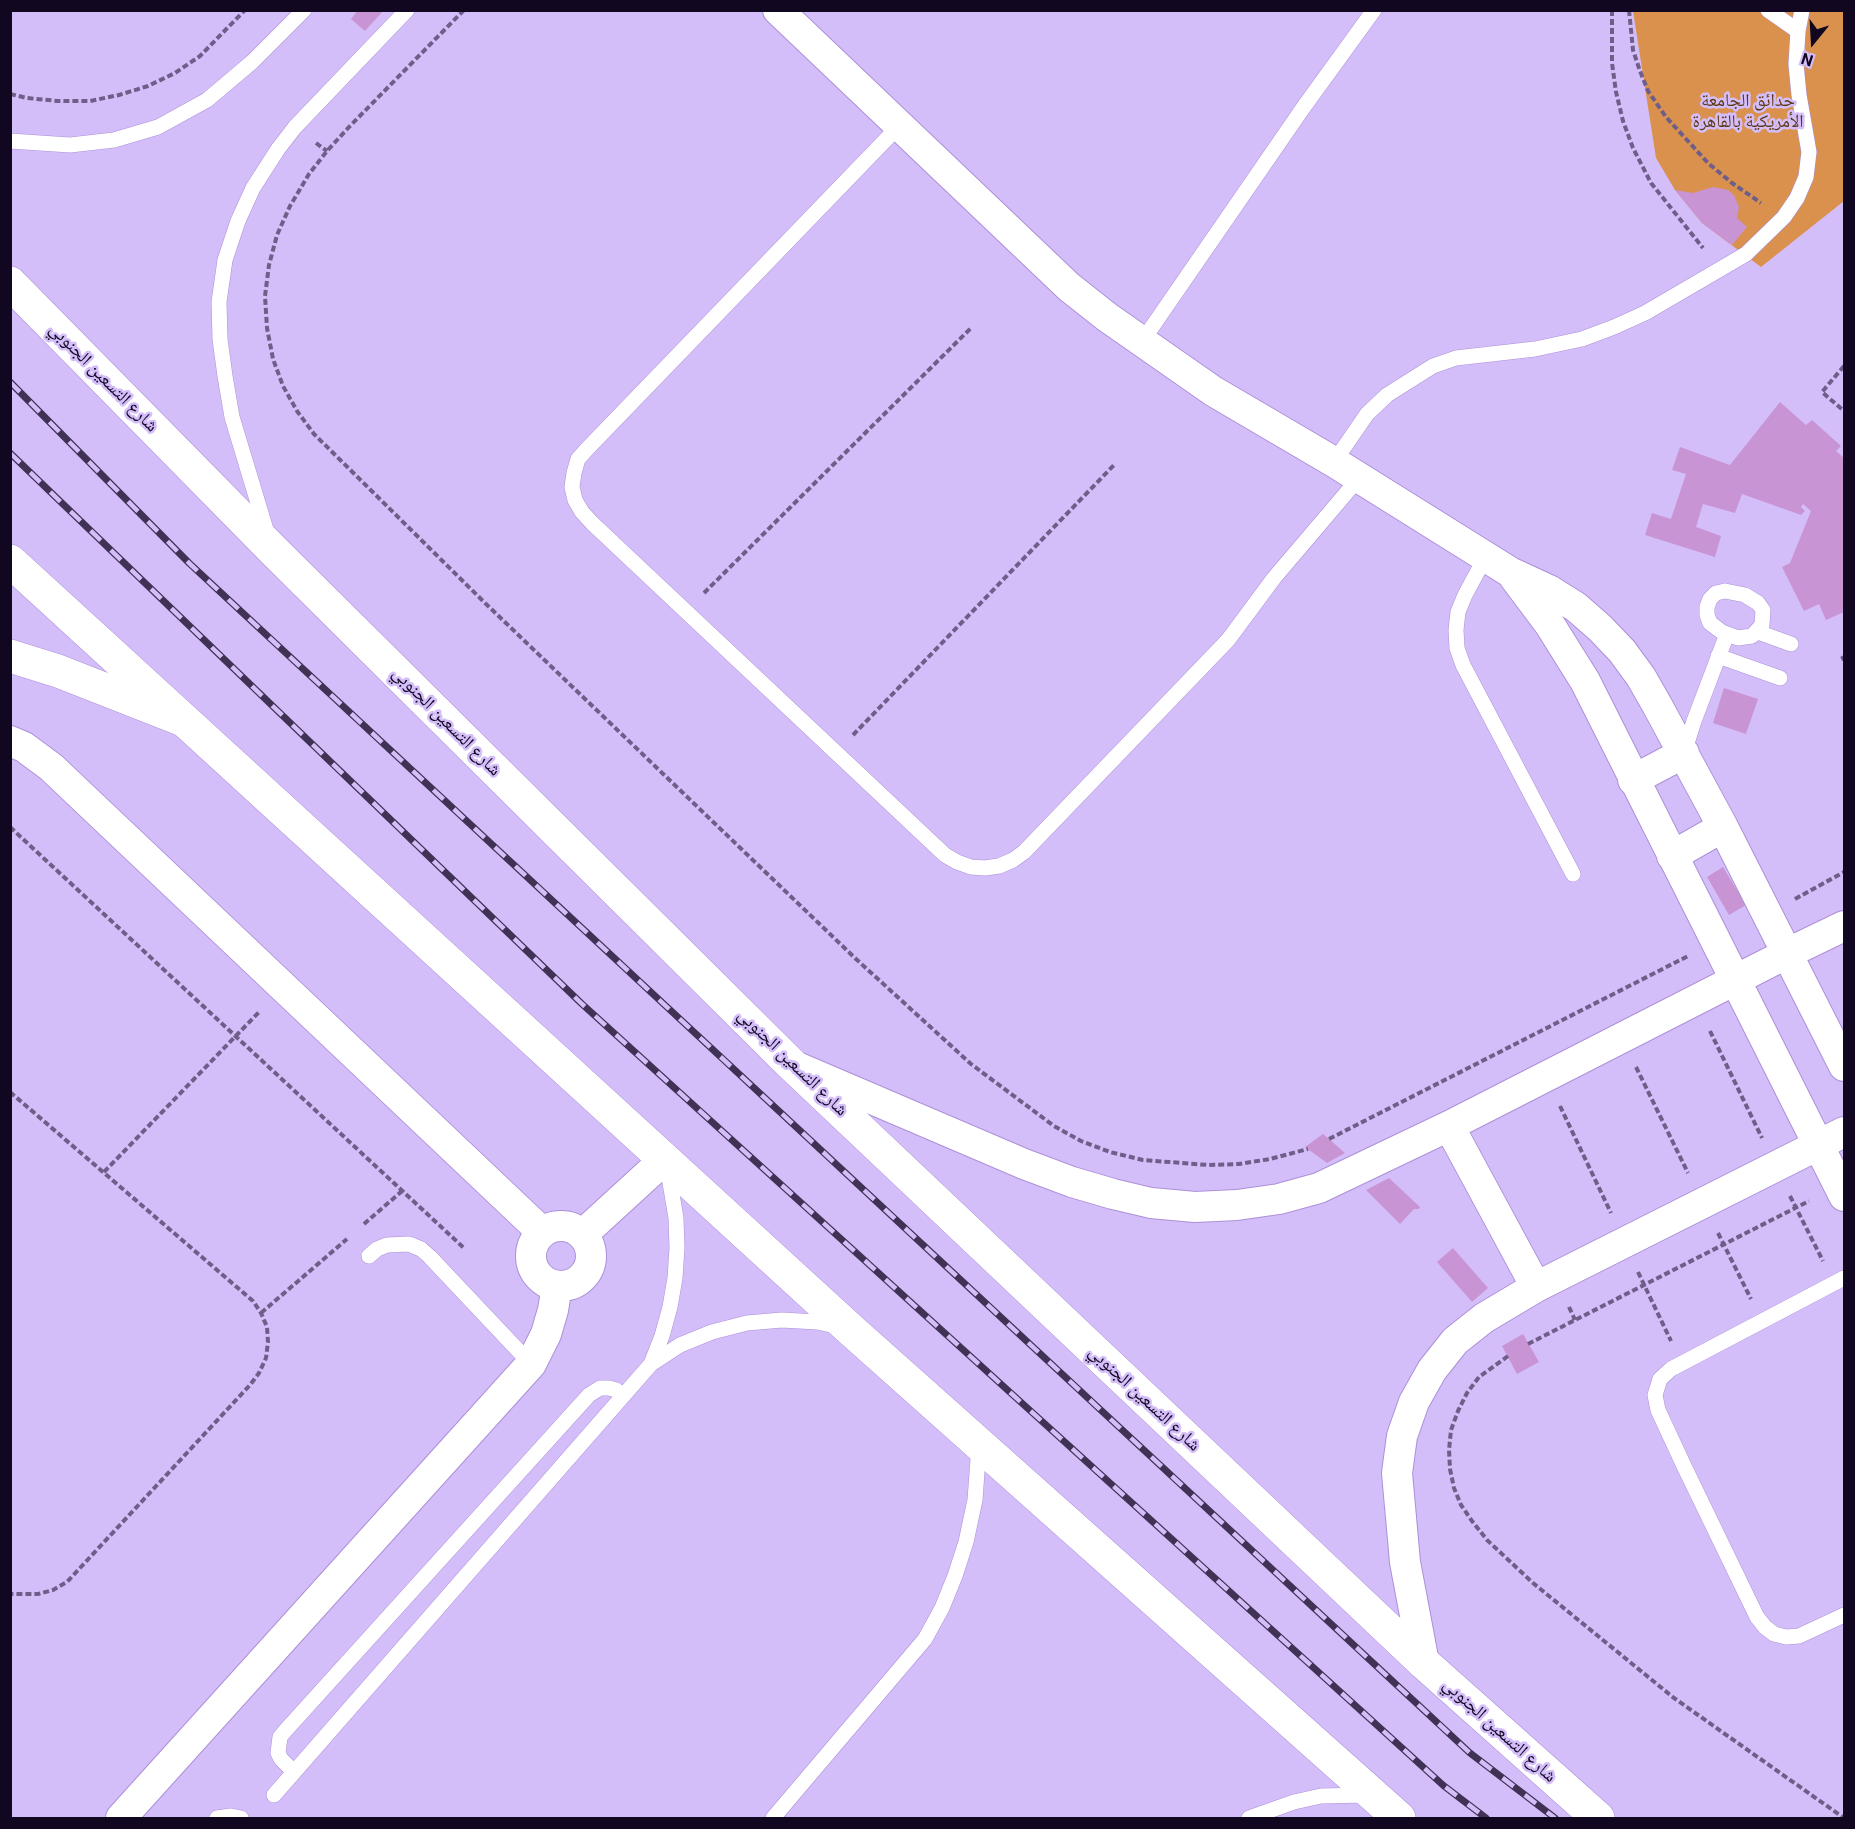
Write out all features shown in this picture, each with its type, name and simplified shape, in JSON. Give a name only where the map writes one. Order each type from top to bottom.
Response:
[{"type":"main road","name":"شارع التسعين الجنوبي","points":[[10,283],[273,550],[791,1064],[1424,1663],[1598,1818]]},
{"type":"main road","points":[[10,561],[851,1330],[1400,1818]]},
{"type":"main road","points":[[10,656],[58,671],[185,720]]},
{"type":"street","points":[[778,10],[1069,287],[1141,343],[1214,391],[1498,564],[1549,590],[1576,607],[1600,628],[1641,676],[1724,827],[1845,1066]]},
{"type":"street","points":[[1498,564],[1551,625],[1585,681],[1842,1191]]},
{"type":"street","points":[[10,741],[24,747],[51,767],[542,1233]]},
{"type":"street","points":[[1633,780],[1684,753]]},
{"type":"street","points":[[1672,856],[1724,827]]},
{"type":"street","points":[[791,1064],[1024,1164],[1113,1194],[1151,1203],[1195,1207],[1279,1199],[1319,1188],[1449,1126],[1845,926]]},
{"type":"street","points":[[1449,1126],[1536,1287]]},
{"type":"street","points":[[1424,1663],[1410,1592],[1399,1510],[1397,1473],[1402,1436],[1414,1402],[1432,1370],[1455,1341],[1484,1318],[1536,1287],[1845,1132]]},
{"type":"street","points":[[583,1234],[664,1159]]},
{"type":"street","points":[[563,1226],[573,1228],[583,1234],[592,1254],[586,1274],[578,1282],[568,1286],[557,1286],[537,1275],[532,1264],[531,1252],[534,1241],[542,1233],[552,1227],[563,1226]]},
{"type":"street","points":[[121,1818],[531,1364],[546,1334],[557,1286]]},
{"type":"lane","points":[[10,141],[70,145],[92,143],[114,140],[159,127],[207,100],[252,62],[304,10]]},
{"type":"lane","points":[[273,550],[232,417],[220,339],[219,302],[225,260],[238,221],[253,188],[284,142],[295,127],[407,10]]},
{"type":"lane","points":[[1141,343],[1303,108],[1374,10]]},
{"type":"lane","points":[[1768,10],[1798,31]]},
{"type":"lane","points":[[1334,462],[1367,414],[1388,395],[1433,366],[1456,358],[1535,350],[1582,339],[1645,313],[1746,254],[1784,218],[1797,198],[1806,177],[1809,152],[1796,64],[1802,10]]},
{"type":"lane","points":[[899,126],[578,459],[572,487],[575,500],[582,512],[945,855],[971,867],[985,868],[999,866],[1024,852],[1228,640],[1274,578],[1359,478]]},
{"type":"lane","points":[[1498,564],[1465,595],[1458,612],[1457,648],[1463,665],[1573,874]]},
{"type":"lane","points":[[1725,591],[1745,595],[1758,603],[1764,618],[1758,632],[1746,639],[1716,629],[1710,623],[1707,615],[1710,599],[1716,593],[1725,591]]},
{"type":"lane","points":[[1758,632],[1791,644]]},
{"type":"lane","points":[[1684,753],[1727,634]]},
{"type":"lane","points":[[1718,656],[1780,678]]},
{"type":"lane","points":[[651,1364],[670,1307],[676,1268],[676,1218],[672,1188],[664,1159]]},
{"type":"lane","points":[[369,1256],[377,1249],[387,1245],[409,1244],[421,1249],[531,1364]]},
{"type":"lane","points":[[1839,1281],[1671,1369],[1660,1379],[1655,1395],[1656,1402],[1757,1617],[1765,1627],[1774,1634],[1786,1637],[1799,1636],[1845,1615]]},
{"type":"lane","points":[[274,1795],[651,1364],[680,1345],[712,1332],[747,1323],[782,1320],[817,1322],[851,1330]]},
{"type":"lane","points":[[294,1772],[278,1753],[280,1737],[285,1731],[589,1395],[600,1388],[609,1388],[623,1396]]},
{"type":"lane","points":[[773,1818],[925,1639],[942,1608],[966,1542],[975,1500],[980,1445]]},
{"type":"lane","points":[[1249,1818],[1294,1802],[1321,1796],[1373,1795]]},
{"type":"lane","points":[[217,1818],[231,1816],[241,1818]]},
{"type":"path","points":[[10,94],[58,101],[90,100],[119,95],[148,86],[176,73],[201,56],[245,10]]},
{"type":"path","points":[[464,10],[327,152],[309,174],[277,235],[269,265],[265,296],[267,328],[273,359],[283,386],[297,411],[321,441],[484,602],[856,959],[971,1064],[1046,1120],[1081,1141],[1110,1152],[1143,1160],[1208,1165],[1239,1164],[1308,1149]]},
{"type":"path","points":[[1612,10],[1612,63],[1616,92],[1633,148],[1651,183],[1672,212],[1724,268]]},
{"type":"path","points":[[1629,10],[1633,50],[1640,71],[1648,91],[1666,117],[1708,162],[1757,201],[1784,218]]},
{"type":"path","points":[[686,610],[972,327]]},
{"type":"path","points":[[1845,366],[1822,392],[1845,411]]},
{"type":"path","points":[[836,752],[1114,465]]},
{"type":"path","points":[[10,827],[465,1250]]},
{"type":"path","points":[[1767,913],[1845,872]]},
{"type":"path","points":[[1329,1139],[1716,942]]},
{"type":"path","points":[[1676,962],[1796,1208],[1839,1281]]},
{"type":"path","points":[[1602,999],[1762,1321]]},
{"type":"path","points":[[104,1172],[264,1007]]},
{"type":"path","points":[[1528,1037],[1682,1363]]},
{"type":"path","points":[[10,1092],[254,1301],[267,1327],[268,1342],[266,1358],[260,1372],[250,1385],[67,1582],[53,1590],[38,1594],[10,1594]]},
{"type":"path","points":[[358,1229],[402,1191]]},
{"type":"path","points":[[1528,1344],[1796,1208],[1842,1191]]},
{"type":"path","points":[[261,1313],[349,1237]]},
{"type":"path","points":[[1508,1356],[1479,1377],[1467,1393],[1451,1430],[1449,1469],[1461,1506],[1487,1540],[1533,1583],[1656,1684],[1845,1818]]},
{"type":"green space","name":"حدائق الجامعة الأمريكية بالقاهرة","points":[[1633,11],[1844,11],[1844,201],[1761,267],[1702,223],[1675,190],[1656,158]]},
{"type":"building","points":[[358,10],[384,10],[365,31],[351,19]]},
{"type":"building","points":[[1713,187],[1728,190],[1734,195],[1739,207],[1737,218],[1747,227],[1732,245],[1702,223],[1675,190],[1693,193]]},
{"type":"building","points":[[1780,402],[1806,425],[1812,420],[1841,446],[1836,451],[1844,458],[1844,612],[1826,620],[1819,604],[1804,611],[1782,567],[1790,563],[1811,511],[1803,504],[1801,507],[1805,511],[1801,515],[1742,494],[1735,513],[1703,504],[1696,527],[1721,536],[1715,557],[1645,535],[1652,513],[1671,519],[1686,474],[1672,470],[1680,447],[1730,465]]},
{"type":"building","points":[[1724,688],[1758,699],[1746,734],[1713,723]]},
{"type":"building","points":[[1723,867],[1746,905],[1729,915],[1707,877]]},
{"type":"building","points":[[1323,1134],[1345,1153],[1327,1163],[1305,1147]]},
{"type":"building","points":[[1389,1178],[1420,1207],[1414,1209],[1400,1224],[1366,1190]]},
{"type":"building","points":[[1453,1248],[1488,1288],[1472,1302],[1437,1262]]},
{"type":"building","points":[[1523,1334],[1539,1362],[1517,1374],[1502,1346]]},
{"type":"railway","points":[[10,382],[189,563],[1470,1753],[1555,1818]]},
{"type":"railway","points":[[10,453],[582,1004],[1444,1786],[1486,1818]]}]
